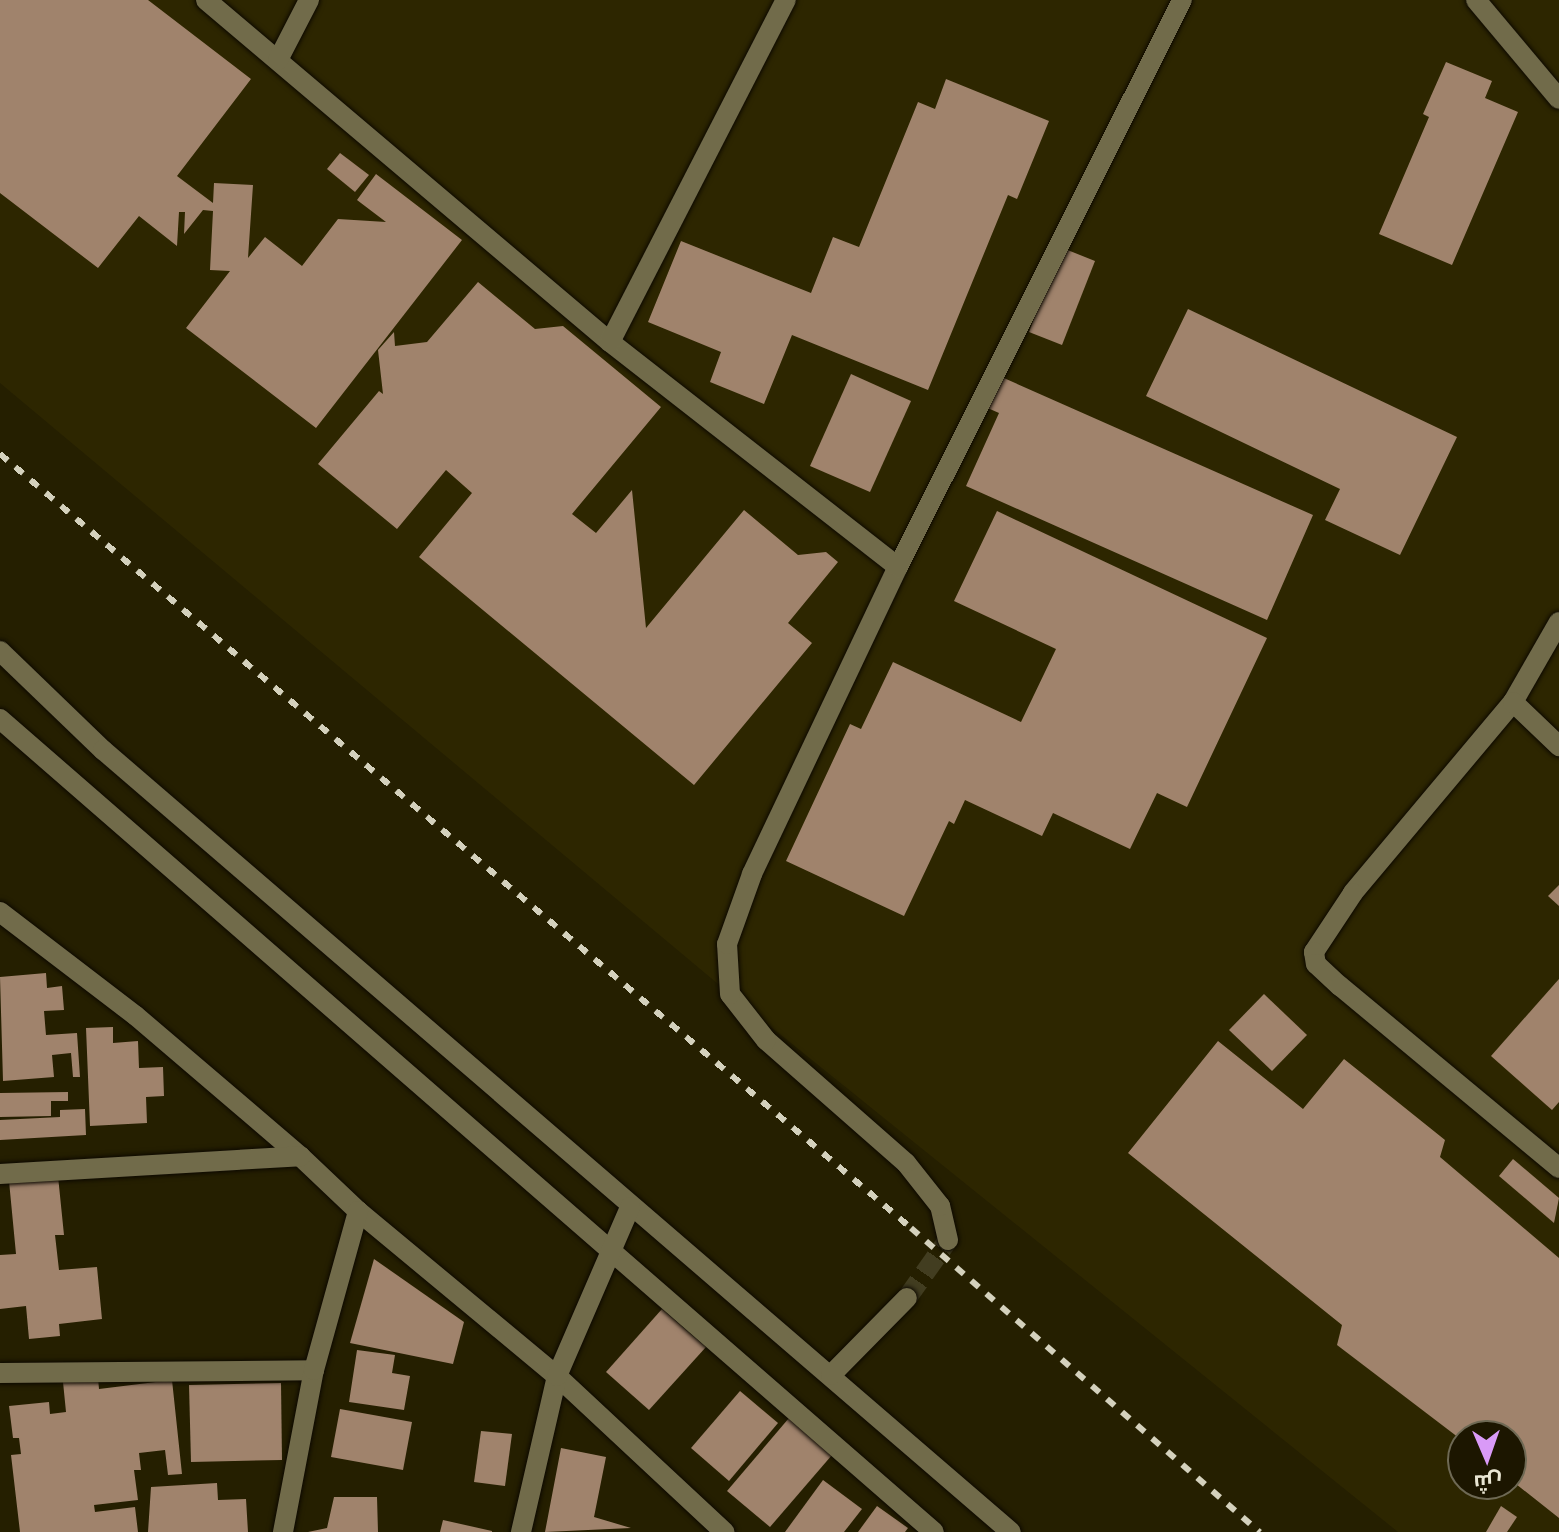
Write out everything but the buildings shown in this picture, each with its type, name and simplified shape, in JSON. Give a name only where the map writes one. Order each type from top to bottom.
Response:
[{"type":"street","points":[[206,0],[610,342],[898,567]]},
{"type":"street","points":[[278,60],[309,0]]},
{"type":"street","points":[[610,342],[786,0]]},
{"type":"street","points":[[948,1240],[940,1206],[906,1163],[766,1040],[730,994],[727,944],[752,874],[898,567],[1182,0]]},
{"type":"street","points":[[1476,0],[1559,99]]},
{"type":"street","points":[[1559,622],[1513,702],[1353,893],[1318,943],[1314,958],[1340,986],[1559,1168]]},
{"type":"street","points":[[3,659],[103,750],[630,1207],[831,1375],[1011,1532]]},
{"type":"street","points":[[1513,702],[1559,746]]},
{"type":"street","points":[[0,719],[608,1252],[934,1532]]},
{"type":"street","points":[[0,912],[136,1016],[300,1156],[358,1211],[557,1376],[724,1532]]},
{"type":"street","points":[[0,1174],[300,1156]]},
{"type":"street","points":[[521,1532],[557,1376],[630,1207]]},
{"type":"street","points":[[283,1532],[314,1370],[358,1211]]},
{"type":"street","points":[[831,1375],[907,1298]]},
{"type":"street","points":[[0,1373],[314,1370]]},
{"type":"shaded area","points":[[0,0],[1559,0],[1559,1532],[1398,1532],[730,994],[0,383]]},
{"type":"tunnel","points":[[907,1298],[948,1240]]},
{"type":"railway","points":[[0,454],[911,1228],[1260,1532]]}]
